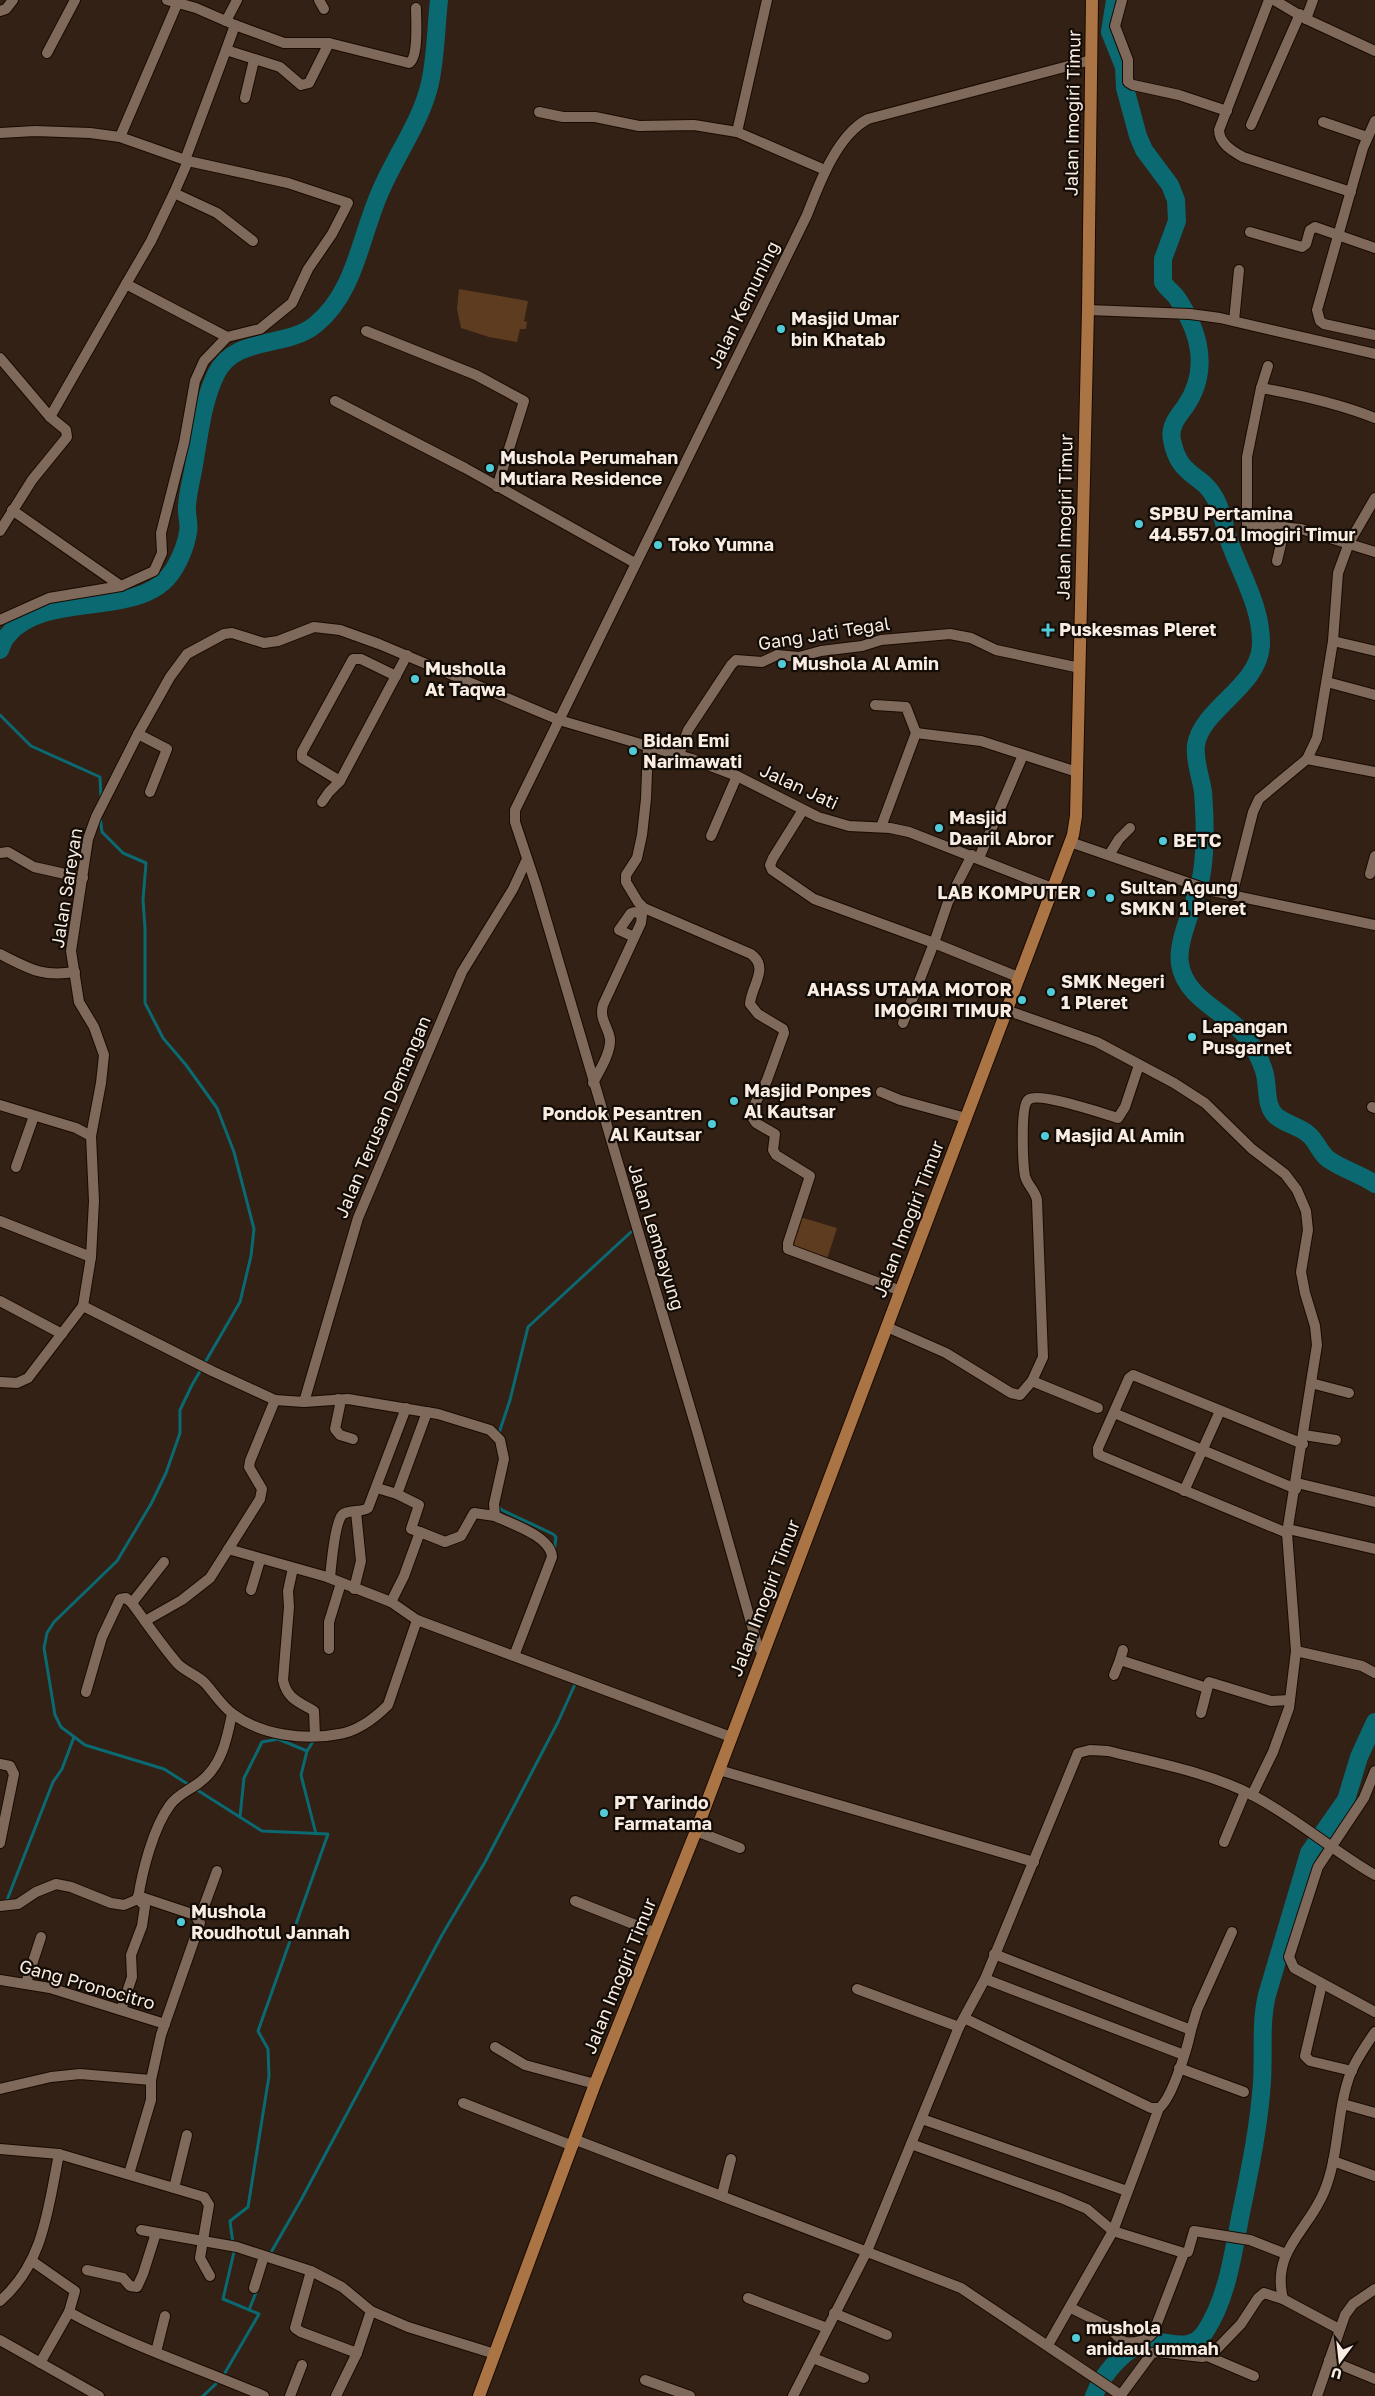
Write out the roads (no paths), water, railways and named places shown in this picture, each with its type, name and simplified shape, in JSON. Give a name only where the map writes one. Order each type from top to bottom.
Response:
[{"type":"main road","name":"Jalan Imogiri Timur","points":[[479,2396],[595,2084],[696,1831],[1070,842],[1076,816],[1080,668],[1088,310],[1092,0]]},
{"type":"street","points":[[0,11],[6,10],[13,0]]},
{"type":"street","points":[[47,53],[75,0]]},
{"type":"street","points":[[167,0],[196,8],[284,43],[329,43],[410,63],[415,49],[416,8]]},
{"type":"street","points":[[50,417],[151,241],[174,193],[226,50],[230,23],[237,0]]},
{"type":"street","points":[[737,132],[767,0]]},
{"type":"street","points":[[1122,0],[1115,26],[1128,60],[1128,82],[1133,86],[1179,95],[1227,110]]},
{"type":"street","points":[[1269,0],[1219,134],[1224,143],[1234,153],[1267,166],[1351,192]]},
{"type":"street","points":[[1274,0],[1375,50]]},
{"type":"street","points":[[1251,125],[1303,16],[1313,0]]},
{"type":"street","points":[[120,137],[177,4]]},
{"type":"street","points":[[226,50],[280,67],[299,84],[307,85],[329,43]]},
{"type":"street","points":[[245,98],[254,60]]},
{"type":"street","name":"Jalan Kemuning","points":[[559,720],[807,215],[825,170],[857,125],[868,119],[1091,60]]},
{"type":"street","points":[[539,112],[563,117],[595,117],[639,126],[694,125],[737,132],[825,170]]},
{"type":"street","points":[[1323,122],[1367,137]]},
{"type":"street","points":[[1375,122],[1367,137],[1338,234],[1317,315],[1324,324],[1375,335]]},
{"type":"street","points":[[0,133],[34,131],[90,133],[120,137],[187,161],[288,183],[348,203],[332,234],[308,269],[292,302],[260,329],[227,337],[204,361],[195,382],[184,443],[162,533],[162,553],[159,564],[154,571],[121,586],[49,598],[0,620]]},
{"type":"street","points":[[174,193],[217,213],[253,241]]},
{"type":"street","points":[[1250,232],[1301,247],[1304,246],[1313,227],[1375,248]]},
{"type":"street","points":[[1234,321],[1239,270]]},
{"type":"street","points":[[126,284],[227,337]]},
{"type":"street","points":[[1088,310],[1190,314],[1234,321],[1375,354]]},
{"type":"street","points":[[366,331],[476,375],[524,401],[497,487]]},
{"type":"street","points":[[0,358],[50,417],[66,430],[67,437],[32,480],[0,530]]},
{"type":"street","points":[[1268,366],[1261,388],[1247,456],[1247,524],[1301,529],[1349,542],[1375,552]]},
{"type":"street","points":[[1261,388],[1314,397],[1345,406],[1375,418]]},
{"type":"street","points":[[335,401],[497,487],[635,564]]},
{"type":"street","points":[[1232,895],[1253,812],[1259,799],[1307,759],[1317,738],[1334,641],[1337,581],[1349,542],[1375,498]]},
{"type":"street","points":[[12,510],[121,586]]},
{"type":"street","points":[[1277,561],[1285,527]]},
{"type":"street","name":"Jalan Sareyan","points":[[0,1382],[17,1383],[28,1378],[83,1306],[91,1257],[94,1201],[91,1136],[102,1083],[104,1055],[94,1026],[78,1002],[76,972],[71,950],[88,839],[96,817],[138,734],[183,658],[220,635],[232,634],[264,643],[278,641],[314,627],[340,630],[406,655]]},
{"type":"street","name":"Gang Jati Tegal","points":[[679,755],[688,730],[731,664],[736,660],[762,662],[777,655],[798,657],[821,651],[862,646],[881,640],[950,634],[971,638],[996,650],[1080,668]]},
{"type":"street","points":[[1334,641],[1375,651]]},
{"type":"street","points":[[322,802],[340,781],[406,655]]},
{"type":"street","name":"Jalan Jati","points":[[406,655],[559,720],[679,755],[737,776],[803,810],[840,824],[904,830],[1052,888]]},
{"type":"street","points":[[340,781],[302,758],[302,752],[320,717],[353,659],[361,659],[396,676]]},
{"type":"street","points":[[1327,682],[1375,695]]},
{"type":"street","points":[[874,706],[906,707],[916,733],[880,827]]},
{"type":"street","name":"Jalan Lembayung","points":[[559,720],[515,810],[515,822],[697,1431],[757,1644],[763,1654]]},
{"type":"street","points":[[916,733],[981,742],[1077,772]]},
{"type":"street","points":[[138,734],[167,749],[150,792]]},
{"type":"street","points":[[648,747],[646,799],[642,835],[637,858],[626,875],[625,880],[641,906],[750,954],[759,962],[760,968],[750,1004],[758,1014],[782,1029],[784,1033],[767,1080],[752,1110],[752,1117],[756,1123],[775,1134],[773,1146],[775,1154],[810,1176],[788,1243],[788,1249],[901,1291]]},
{"type":"street","points":[[903,1024],[948,902],[975,857],[1023,755]]},
{"type":"street","points":[[1307,759],[1375,772]]},
{"type":"street","points":[[711,836],[737,776]]},
{"type":"street","points":[[803,810],[771,862],[772,870],[814,898],[1018,977]]},
{"type":"street","points":[[1109,855],[1119,839],[1130,828]]},
{"type":"street","points":[[1070,842],[1193,886],[1375,925]]},
{"type":"street","points":[[0,853],[8,852],[34,867],[83,878]]},
{"type":"street","points":[[1370,874],[1375,856]]},
{"type":"street","name":"Jalan Terusan Demangan","points":[[304,1402],[358,1218],[462,972],[512,889],[527,859]]},
{"type":"street","points":[[593,1083],[610,1043],[601,1010],[634,938]]},
{"type":"street","points":[[0,954],[29,969],[44,974],[56,975],[76,972]]},
{"type":"street","points":[[1006,1010],[1082,1036],[1174,1083],[1205,1103],[1252,1149],[1285,1174],[1297,1190],[1308,1220],[1302,1272],[1317,1335],[1303,1440],[1288,1531],[1296,1651],[1289,1708],[1273,1752],[1248,1793],[1224,1842]]},
{"type":"street","points":[[887,1327],[946,1352],[1014,1395],[1023,1394],[1032,1381],[1043,1358],[1037,1200],[1036,1193],[1025,1178],[1023,1124],[1026,1103],[1030,1099],[1038,1098],[1071,1104],[1118,1118],[1125,1107],[1139,1065]]},
{"type":"street","points":[[881,1092],[900,1100],[966,1118]]},
{"type":"street","points":[[0,1105],[76,1128],[91,1136]]},
{"type":"street","points":[[16,1168],[34,1116]]},
{"type":"street","points":[[0,1222],[91,1257]]},
{"type":"street","points":[[0,1301],[62,1334]]},
{"type":"street","points":[[83,1306],[180,1353],[212,1371],[275,1400],[304,1402],[338,1399],[406,1408],[490,1430],[500,1440],[504,1459],[494,1504],[495,1516]]},
{"type":"street","points":[[1336,1440],[1303,1440],[1220,1411],[1133,1375],[1129,1378],[1098,1448],[1100,1455],[1184,1491],[1288,1531],[1375,1549]]},
{"type":"street","points":[[1032,1381],[1098,1408]]},
{"type":"street","points":[[1310,1383],[1349,1393]]},
{"type":"street","points":[[338,1399],[340,1406],[335,1429],[340,1435],[353,1439]]},
{"type":"street","points":[[145,1620],[182,1600],[210,1578],[262,1495],[259,1481],[249,1467],[275,1400]]},
{"type":"street","points":[[330,1578],[333,1549],[341,1517],[345,1514],[368,1508],[406,1408]]},
{"type":"street","points":[[1184,1491],[1220,1411]]},
{"type":"street","points":[[396,1494],[427,1412]]},
{"type":"street","points":[[1114,1413],[1296,1486],[1375,1502]]},
{"type":"street","points":[[377,1488],[396,1494],[419,1505],[411,1529],[445,1542],[461,1536],[474,1513],[495,1516],[543,1540],[552,1550],[552,1557],[514,1656]]},
{"type":"street","points":[[354,1589],[361,1561],[356,1512]]},
{"type":"street","points":[[391,1602],[404,1576],[420,1532]]},
{"type":"street","points":[[228,1549],[260,1560],[330,1578],[391,1602],[418,1620],[731,1737]]},
{"type":"street","points":[[251,1590],[260,1560]]},
{"type":"street","points":[[132,1603],[164,1562]]},
{"type":"street","points":[[293,1568],[288,1591],[289,1607],[282,1680],[291,1699],[314,1711],[314,1736]]},
{"type":"street","points":[[329,1649],[329,1622],[341,1583]]},
{"type":"street","points":[[86,1692],[100,1645],[120,1600],[126,1598],[132,1603],[178,1664],[204,1682],[232,1714],[252,1725],[293,1736],[340,1734],[360,1727],[388,1705],[418,1620]]},
{"type":"street","points":[[1296,1651],[1362,1666],[1375,1673]]},
{"type":"street","points":[[1114,1675],[1121,1655],[1207,1688]]},
{"type":"street","points":[[1201,1713],[1210,1682],[1271,1701],[1290,1700]]},
{"type":"street","points":[[138,1898],[144,1863],[164,1816],[178,1796],[203,1781],[220,1758],[226,1742],[232,1714]]},
{"type":"street","points":[[793,2396],[867,2251],[961,2022],[984,1979],[1078,1753],[1097,1750],[1117,1753],[1213,1780],[1248,1793],[1375,1875]]},
{"type":"street","points":[[0,1764],[10,1766],[14,1774],[3,1817],[0,1843]]},
{"type":"street","points":[[719,1770],[1034,1862]]},
{"type":"street","points":[[1375,1771],[1371,1794],[1329,1846],[1318,1867],[1289,1957],[1290,1963],[1294,1968],[1375,2012]]},
{"type":"street","points":[[696,1831],[740,1848]]},
{"type":"street","points":[[129,2174],[151,2100],[151,2080],[165,2024],[217,1871]]},
{"type":"street","points":[[0,1906],[18,1904],[36,1892],[56,1884],[71,1887],[111,1903],[124,1905],[138,1898],[195,1915],[199,1920]]},
{"type":"street","points":[[121,2010],[132,1977],[131,1955],[142,1926],[146,1906],[138,1898]]},
{"type":"street","points":[[575,1901],[656,1932]]},
{"type":"street","points":[[1048,2345],[1071,2308],[1113,2231],[1159,2108],[1165,2101],[1184,2055],[1197,2010],[1232,1932]]},
{"type":"street","points":[[26,1983],[41,1937]]},
{"type":"street","points":[[994,1954],[1191,2030]]},
{"type":"street","points":[[984,1979],[1184,2055]]},
{"type":"street","name":"Gang Pronocitro","points":[[0,1980],[50,1988],[165,2024]]},
{"type":"street","points":[[1322,1984],[1305,2056],[1310,2061],[1352,2071]]},
{"type":"street","points":[[857,1989],[961,2022],[1151,2108],[1159,2108]]},
{"type":"street","points":[[1283,2299],[1280,2280],[1286,2254],[1294,2238],[1321,2199],[1334,2161],[1343,2104],[1352,2071],[1375,2032]]},
{"type":"street","points":[[495,2047],[525,2065],[595,2084]]},
{"type":"street","points":[[1179,2068],[1244,2092]]},
{"type":"street","points":[[0,2089],[51,2077],[80,2074],[151,2080]]},
{"type":"street","points":[[463,2103],[722,2195],[961,2288],[1120,2394],[1152,2353],[1207,2356],[1254,2376]]},
{"type":"street","points":[[1343,2104],[1375,2113]]},
{"type":"street","points":[[922,2119],[1127,2191]]},
{"type":"street","points":[[174,2188],[187,2135]]},
{"type":"street","points":[[911,2144],[1087,2209],[1113,2231],[1184,2253]]},
{"type":"street","points":[[0,2150],[59,2154],[200,2195],[207,2199],[209,2205],[200,2258],[210,2276]]},
{"type":"street","points":[[0,2301],[18,2283],[32,2261],[45,2222],[59,2154]]},
{"type":"street","points":[[722,2195],[731,2159]]},
{"type":"street","points":[[1334,2161],[1375,2176]]},
{"type":"street","points":[[141,2230],[233,2246],[311,2271],[342,2287],[371,2311],[408,2327],[495,2354]]},
{"type":"street","points":[[1071,2308],[1105,2324],[1124,2342],[1132,2343],[1148,2338],[1152,2334],[1184,2253],[1188,2252],[1194,2231],[1250,2240],[1286,2254]]},
{"type":"street","points":[[87,2270],[123,2278],[130,2286],[137,2287],[144,2274],[156,2232]]},
{"type":"street","points":[[254,2288],[269,2257]]},
{"type":"street","points":[[32,2261],[74,2288],[75,2294],[69,2312],[40,2363]]},
{"type":"street","points":[[311,2271],[295,2328],[357,2353]]},
{"type":"street","points":[[1317,2396],[1339,2329],[1352,2304],[1375,2289]]},
{"type":"street","points":[[1207,2356],[1216,2350],[1241,2324],[1260,2295],[1267,2293],[1283,2299],[1339,2329]]},
{"type":"street","points":[[748,2298],[827,2328]]},
{"type":"street","points":[[336,2396],[357,2353],[371,2311]]},
{"type":"street","points":[[69,2312],[88,2323],[226,2379],[244,2392],[264,2396]]},
{"type":"street","points":[[834,2313],[887,2335]]},
{"type":"street","points":[[156,2352],[165,2316]]},
{"type":"street","points":[[0,2340],[99,2396]]},
{"type":"street","points":[[813,2358],[864,2378]]},
{"type":"street","points":[[1329,2360],[1375,2379]]},
{"type":"street","points":[[290,2396],[302,2365]]},
{"type":"street","points":[[645,2380],[690,2396]]},
{"type":"waterway","points":[[0,650],[7,637],[24,622],[44,613],[66,608],[135,597],[154,589],[172,572],[181,555],[187,537],[189,526],[187,513],[189,488],[200,426],[216,374],[224,362],[235,353],[290,337],[315,325],[329,312],[340,296],[356,262],[387,176],[415,124],[426,97],[434,62],[439,0]]},
{"type":"waterway","points":[[1115,0],[1110,32],[1124,67],[1125,88],[1138,136],[1144,150],[1170,185],[1176,200],[1177,221],[1163,259],[1163,282],[1185,311],[1196,338],[1199,352],[1198,380],[1193,393],[1173,426],[1172,440],[1180,462],[1210,490],[1217,503],[1228,538],[1254,604],[1258,617],[1261,645],[1258,660],[1251,673],[1208,720],[1200,732],[1196,745],[1197,763],[1203,792],[1204,852],[1200,883],[1181,943],[1180,964],[1184,977],[1191,988],[1200,998],[1242,1032],[1252,1045],[1263,1067],[1267,1095],[1272,1111],[1276,1116],[1308,1134],[1328,1159],[1375,1184]]},
{"type":"waterway","points":[[0,715],[31,746],[100,777],[101,799]]},
{"type":"waterway","points":[[100,817],[102,832],[123,853],[146,863],[143,900],[145,1003],[163,1038],[186,1065],[217,1108],[234,1152],[254,1229],[251,1256],[240,1302],[192,1385],[180,1410],[180,1433],[166,1473],[151,1504],[117,1561],[54,1622],[47,1633],[44,1648],[55,1715],[61,1727],[85,1745],[164,1769],[262,1831],[328,1834],[258,2031],[268,2049],[269,2076],[248,2207],[230,2221],[234,2252],[223,2299],[259,2314],[222,2378],[203,2396]]},
{"type":"waterway","points":[[500,1435],[528,1327],[631,1232]]},
{"type":"waterway","points":[[498,1506],[502,1510],[553,1534],[556,1537],[554,1552]]},
{"type":"waterway","points":[[269,2256],[301,2200],[442,1935],[485,1862],[558,1722],[576,1682]]},
{"type":"waterway","points":[[1094,2396],[1103,2379],[1116,2362],[1140,2344],[1149,2342],[1186,2344],[1193,2343],[1199,2339],[1205,2332],[1219,2304],[1232,2259],[1251,2164],[1261,2098],[1263,2027],[1267,1995],[1309,1853],[1346,1800],[1359,1757],[1375,1722]]},
{"type":"waterway","points":[[2,1903],[7,1900],[53,1782],[62,1769],[74,1737]]},
{"type":"waterway","points":[[240,1817],[244,1778],[262,1742],[278,1739],[307,1751],[314,1740]]},
{"type":"waterway","points":[[307,1751],[301,1775],[316,1834]]},
{"type":"waterway","points":[[249,2310],[257,2290]]},
{"type":"place","name":"Masjid Umar bin Khatab","points":[[781,329]]},
{"type":"place","name":"Mushola Perumahan Mutiara Residence","points":[[490,468]]},
{"type":"place","name":"SPBU Pertamina 44.557.01 Imogiri Timur","points":[[1139,524]]},
{"type":"place","name":"Toko Yumna","points":[[658,545]]},
{"type":"place","name":"Puskesmas Pleret","points":[[1048,630]]},
{"type":"place","name":"Mushola Al Amin","points":[[782,664]]},
{"type":"place","name":"Musholla At Taqwa","points":[[415,679]]},
{"type":"place","name":"Bidan Emi Narimawati","points":[[633,751]]},
{"type":"place","name":"Masjid Daaril Abror","points":[[939,828]]},
{"type":"place","name":"BETC","points":[[1163,841]]},
{"type":"place","name":"LAB KOMPUTER","points":[[1091,893]]},
{"type":"place","name":"Sultan Agung SMKN 1 Pleret","points":[[1110,898]]},
{"type":"place","name":"SMK Negeri 1 Pleret","points":[[1051,992]]},
{"type":"place","name":"AHASS UTAMA MOTOR IMOGIRI TIMUR","points":[[1022,1000]]},
{"type":"place","name":"Lapangan Pusgarnet","points":[[1192,1037]]},
{"type":"place","name":"Masjid Ponpes Al Kautsar","points":[[734,1101]]},
{"type":"place","name":"Pondok Pesantren Al Kautsar","points":[[712,1124]]},
{"type":"place","name":"Masjid Al Amin","points":[[1045,1136]]},
{"type":"place","name":"PT Yarindo Farmatama","points":[[604,1813]]},
{"type":"place","name":"Mushola Roudhotul Jannah","points":[[181,1922]]},
{"type":"place","name":"mushola anidaul ummah","points":[[1076,2338]]}]
